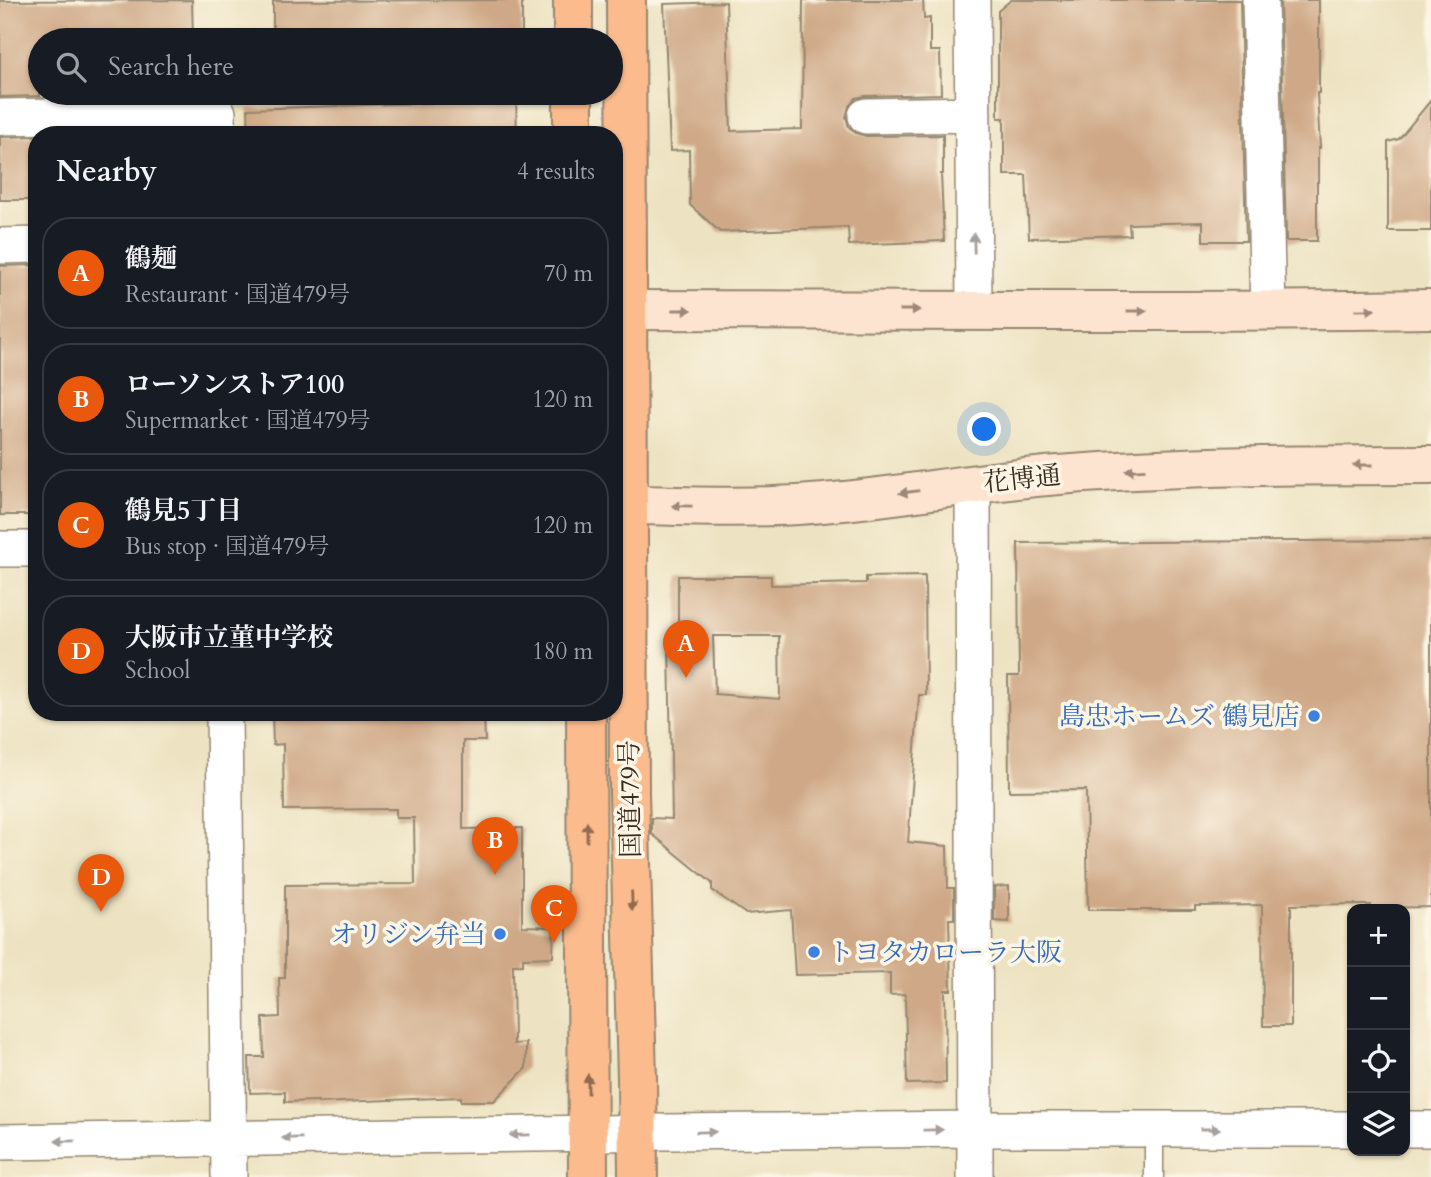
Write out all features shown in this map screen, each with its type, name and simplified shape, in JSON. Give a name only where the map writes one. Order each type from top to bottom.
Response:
[{"type":"highway","points":[[573,0],[573,28]]},
{"type":"highway","name":"国道479号","points":[[623,155],[626,0]]},
{"type":"highway","points":[[573,105],[573,126]]},
{"type":"highway","name":"国道479号","points":[[623,590],[638,1177]]},
{"type":"highway","name":"国道479号","points":[[586,721],[589,1177]]},
{"type":"street","points":[[972,0],[974,311]]},
{"type":"street","points":[[1260,0],[1268,310]]},
{"type":"street","points":[[0,117],[218,113],[218,126]]},
{"type":"street","points":[[866,116],[973,114]]},
{"type":"street","points":[[0,246],[28,245]]},
{"type":"street","points":[[623,310],[1431,309]]},
{"type":"street","name":"花博通","points":[[623,522],[763,506],[808,504],[1062,474],[1208,466],[1431,464]]},
{"type":"street","points":[[973,484],[975,1177]]},
{"type":"street","points":[[0,549],[28,549]]},
{"type":"street","points":[[224,721],[229,1177]]},
{"type":"street","points":[[0,1142],[637,1132],[1347,1129]]},
{"type":"street","points":[[1410,1129],[1431,1129]]},
{"type":"lane","points":[[1154,1129],[1154,1177]]},
{"type":"building","points":[[192,0],[193,28],[28,28],[28,96],[0,97],[0,1]]},
{"type":"building","points":[[522,0],[522,28],[273,28],[273,1]]},
{"type":"building","points":[[803,0],[923,0],[924,19],[930,18],[930,51],[940,51],[941,94],[856,98],[849,106],[846,117],[849,127],[866,136],[943,135],[941,174],[944,241],[849,245],[848,227],[720,232],[690,205],[689,150],[670,151],[664,4],[726,2],[731,131],[802,129]]},
{"type":"building","points":[[1011,0],[1240,0],[1246,241],[1203,241],[1203,222],[1129,224],[1130,235],[1029,238],[1026,175],[1004,175],[1004,118],[998,118],[998,11]]},
{"type":"building","points":[[1280,0],[1319,0],[1317,93],[1320,148],[1317,241],[1286,241]]},
{"type":"building","points":[[1431,100],[1431,231],[1388,231],[1388,142],[1399,139]]},
{"type":"building","points":[[367,105],[516,105],[517,126],[249,126],[248,109]]},
{"type":"building","points":[[28,136],[28,200],[0,200],[0,137]]},
{"type":"building","points":[[28,265],[28,515],[0,515],[0,266]]},
{"type":"building","points":[[1431,540],[1431,907],[1410,907],[1410,904],[1291,905],[1291,1026],[1263,1026],[1262,905],[1195,906],[1195,910],[1088,910],[1086,790],[1009,791],[1008,676],[1019,676],[1018,543]]},
{"type":"building","points":[[678,576],[771,576],[771,585],[866,583],[866,577],[925,576],[926,695],[919,695],[908,842],[947,846],[948,888],[954,888],[954,919],[949,919],[951,990],[945,990],[946,1083],[907,1084],[905,994],[890,995],[890,973],[795,975],[791,910],[746,914],[712,890],[712,883],[652,834],[652,818],[672,819],[669,642],[678,641]],"holes":[[[713,636],[779,636],[780,699],[715,694]]]},
{"type":"building","points":[[272,721],[484,721],[485,741],[463,741],[463,829],[522,828],[522,926],[554,927],[553,957],[523,958],[523,965],[513,965],[514,1044],[526,1043],[526,1068],[494,1101],[461,1101],[461,1097],[285,1102],[285,1092],[250,1093],[249,1057],[264,1057],[263,1018],[280,1017],[279,978],[285,978],[285,885],[415,884],[414,818],[396,818],[396,809],[284,810],[283,744],[273,745]]},
{"type":"building","points":[[1009,886],[1009,922],[994,921],[994,887]]},
{"type":"place","name":"鶴麺","points":[[686,678]]},
{"type":"place","name":"島忠ホームズ 鶴見店","points":[[1314,716]]},
{"type":"place","name":"ローソンストア100","points":[[495,875]]},
{"type":"place","name":"大阪市立菫中学校","points":[[101,912]]},
{"type":"place","name":"オリジン弁当","points":[[500,934]]},
{"type":"place","name":"鶴見5丁目","points":[[554,943]]},
{"type":"place","name":"トヨタカローラ大阪","points":[[814,952]]}]
